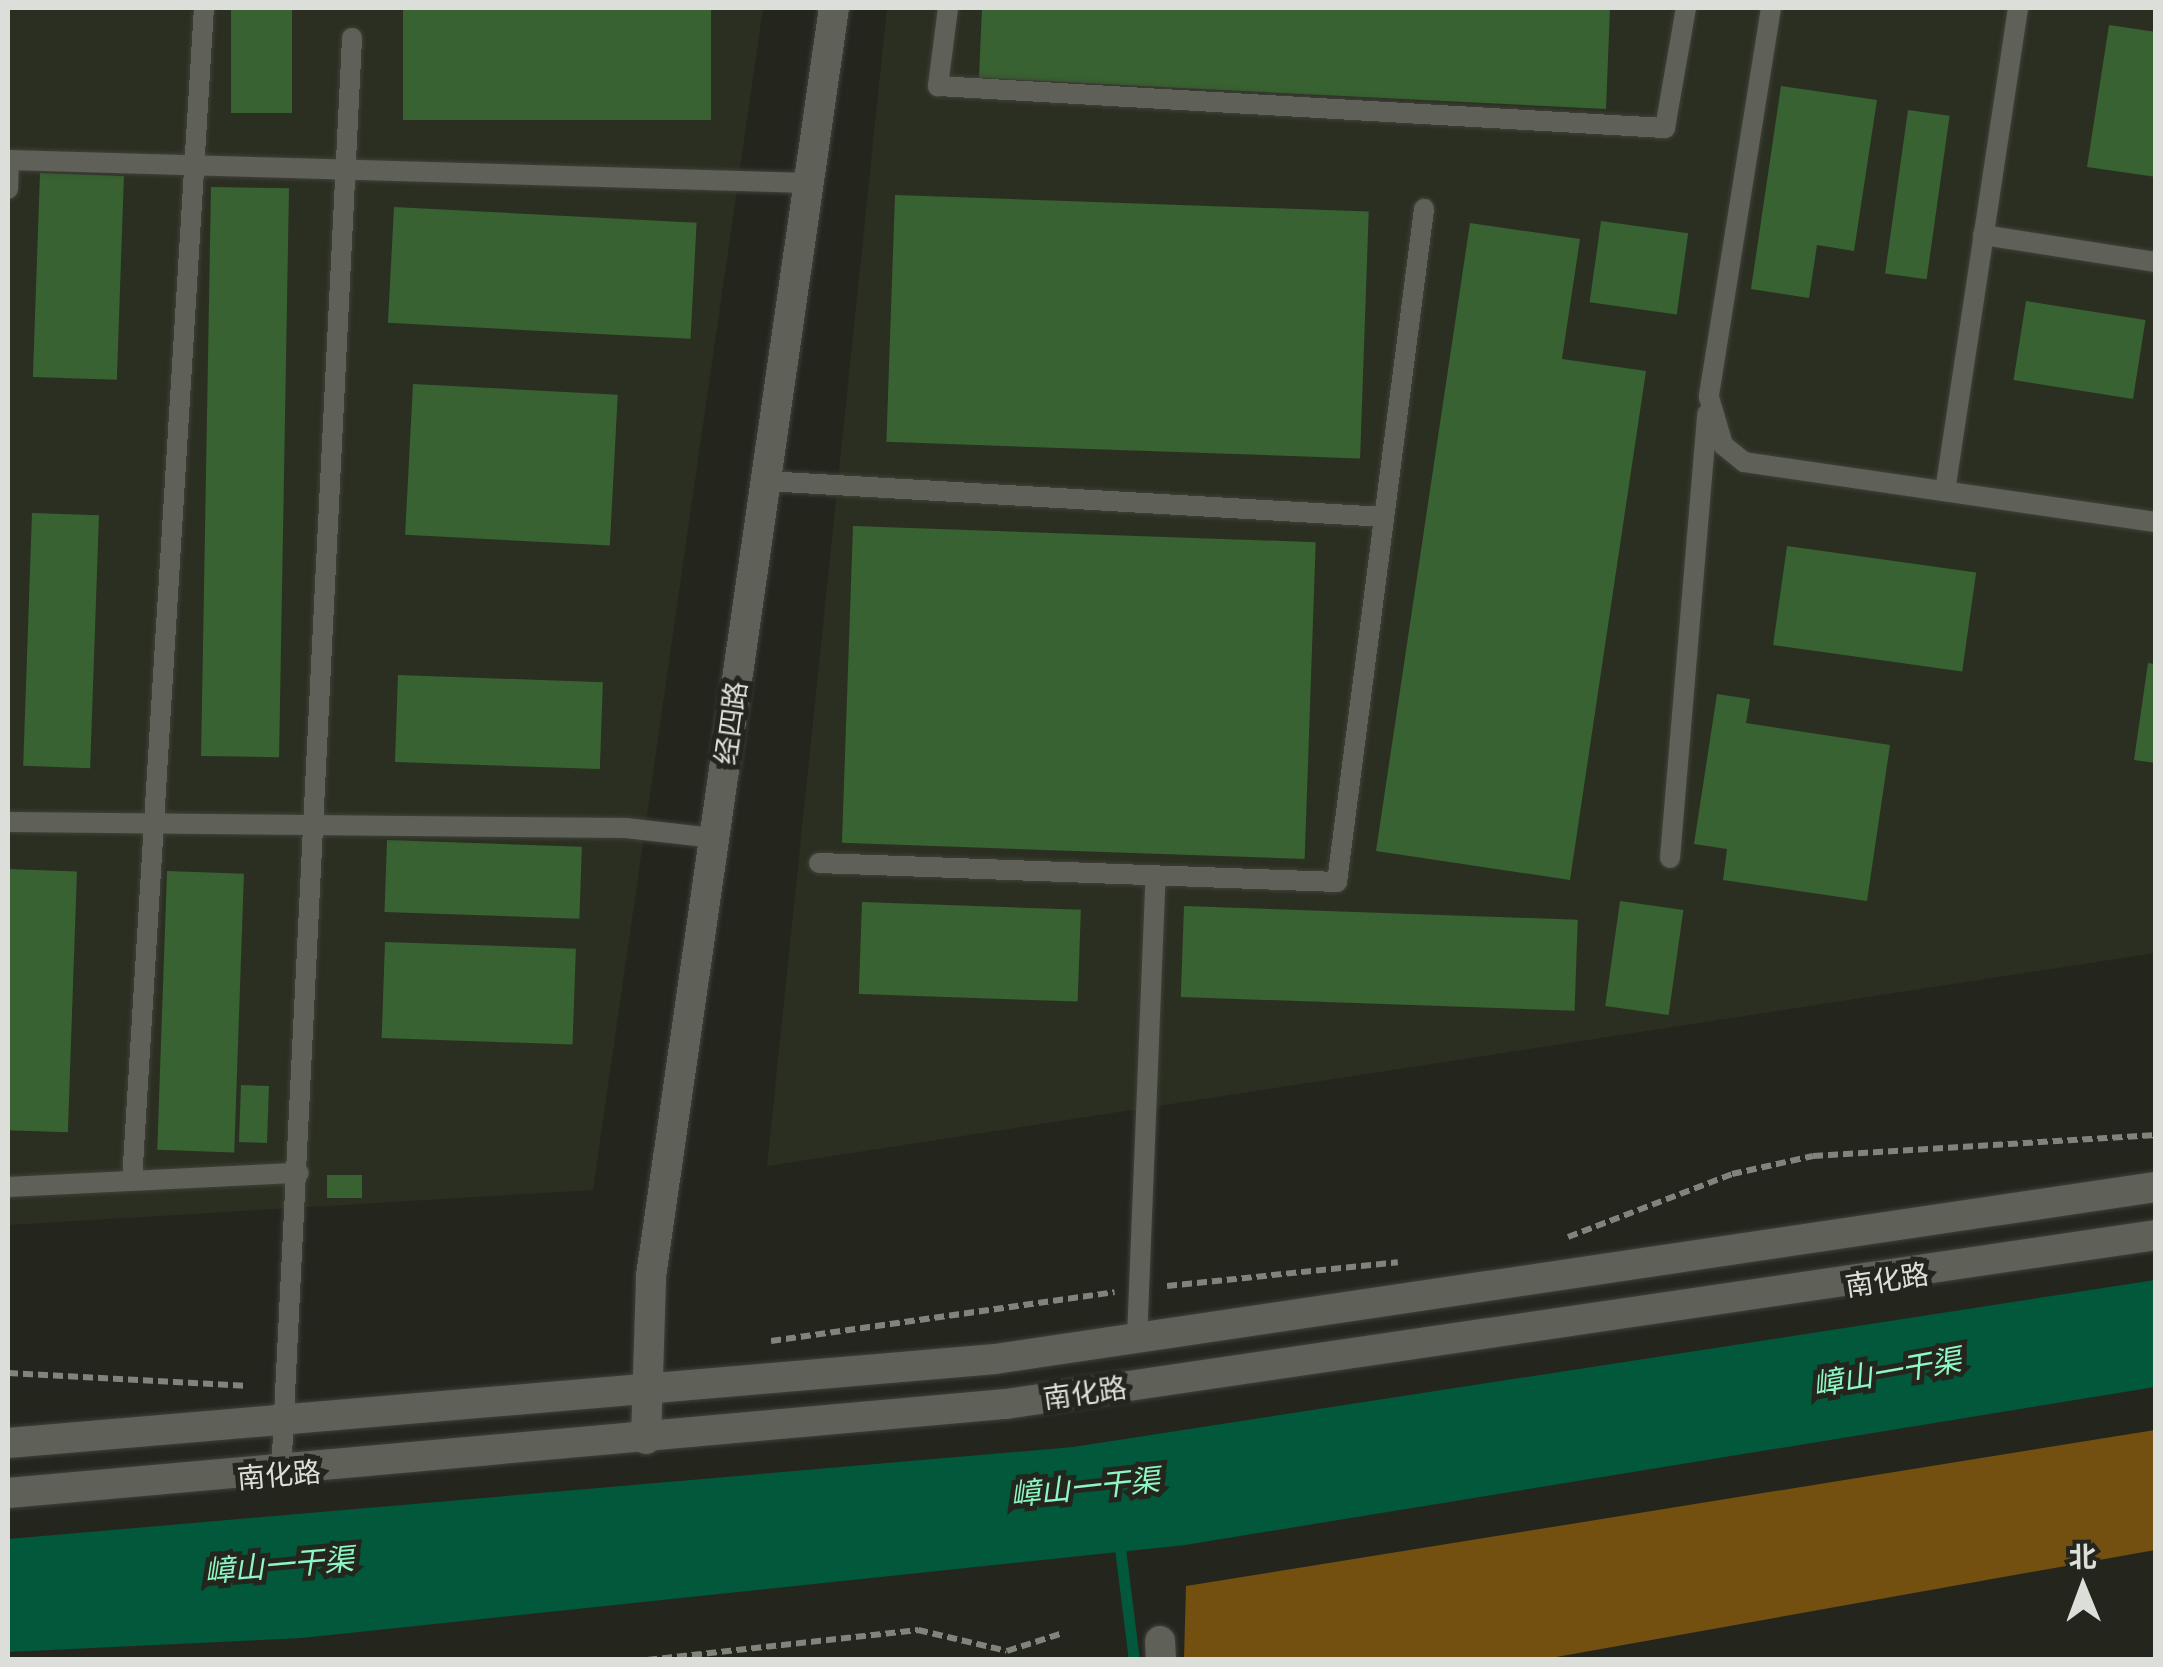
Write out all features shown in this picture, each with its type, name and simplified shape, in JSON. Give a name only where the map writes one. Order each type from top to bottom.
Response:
[{"type":"main road","name":"经四路","points":[[646,1439],[643,1392],[714,838],[834,8]]},
{"type":"main road","name":"南化路","points":[[8,1443],[287,1424],[643,1392],[1137,1339],[2156,1188]]},
{"type":"main road","name":"南化路","points":[[8,1493],[281,1474],[1026,1402],[2156,1236]]},
{"type":"lane","points":[[132,1181],[204,8]]},
{"type":"lane","points":[[948,8],[938,86],[1665,128],[1686,8]]},
{"type":"lane","points":[[1670,858],[1709,398],[1771,8]]},
{"type":"lane","points":[[1945,491],[2018,8]]},
{"type":"lane","points":[[281,1474],[287,1424],[352,38]]},
{"type":"lane","points":[[8,189],[8,160],[809,183]]},
{"type":"lane","points":[[819,863],[1337,882],[1424,208]]},
{"type":"lane","points":[[1984,235],[2156,262]]},
{"type":"lane","points":[[1709,398],[1723,445],[1744,462],[2156,522]]},
{"type":"lane","points":[[766,482],[1384,517]]},
{"type":"lane","points":[[8,822],[626,828],[714,838]]},
{"type":"lane","points":[[1137,1339],[1156,875]]},
{"type":"lane","points":[[8,1187],[299,1173]]},
{"type":"path","points":[[1553,1242],[1732,1174],[1813,1156],[2156,1135]]},
{"type":"path","points":[[764,1342],[1139,1289],[1409,1261]]},
{"type":"path","points":[[8,1374],[288,1386]]},
{"type":"path","points":[[647,1660],[918,1630],[1007,1652],[1060,1634]]},
{"type":"shaded area","points":[[8,8],[763,8],[593,1190],[8,1225]]},
{"type":"shaded area","points":[[887,8],[2155,8],[2155,953],[767,1166]]},
{"type":"shaded area","points":[[2155,1430],[2155,1550],[1545,1659],[1184,1659],[1186,1586]]},
{"type":"water","name":"嶂山一干渠","points":[[2155,1280],[2155,1387],[1185,1545],[302,1638],[8,1652],[8,1539],[1073,1447]]},
{"type":"building","points":[[231,8],[292,8],[292,113],[231,113]]},
{"type":"building","points":[[403,8],[711,8],[711,120],[403,120]]},
{"type":"building","points":[[982,8],[1610,8],[1606,109],[979,78]]},
{"type":"building","points":[[2109,25],[2156,32],[2156,177],[2087,167]]},
{"type":"building","points":[[1781,86],[1877,100],[1854,251],[1817,245],[1809,298],[1751,289]]},
{"type":"building","points":[[1908,110],[1950,116],[1927,279],[1885,273]]},
{"type":"building","points":[[40,173],[124,176],[117,380],[33,377]]},
{"type":"building","points":[[211,187],[289,188],[279,757],[201,756]]},
{"type":"building","points":[[895,195],[1369,212],[1360,458],[886,442]]},
{"type":"building","points":[[394,207],[697,223],[691,339],[388,323]]},
{"type":"building","points":[[1601,221],[1688,233],[1677,314],[1590,302]]},
{"type":"building","points":[[1470,223],[1580,239],[1562,359],[1646,371],[1570,880],[1376,851]]},
{"type":"building","points":[[2026,301],[2146,320],[2133,399],[2013,380]]},
{"type":"building","points":[[413,384],[618,395],[610,546],[405,535]]},
{"type":"building","points":[[32,513],[99,515],[90,768],[23,766]]},
{"type":"building","points":[[853,526],[1316,542],[1305,859],[842,843]]},
{"type":"building","points":[[1787,546],[1976,573],[1962,672],[1773,645]]},
{"type":"building","points":[[2148,663],[2156,664],[2156,763],[2134,760]]},
{"type":"building","points":[[398,675],[603,682],[600,769],[395,762]]},
{"type":"building","points":[[1717,694],[1750,699],[1746,723],[1890,745],[1867,901],[1723,880],[1727,849],[1694,844]]},
{"type":"building","points":[[387,840],[582,847],[579,919],[384,912]]},
{"type":"building","points":[[8,869],[77,871],[68,1132],[8,1130]]},
{"type":"building","points":[[167,871],[244,874],[234,1153],[157,1150]]},
{"type":"building","points":[[1620,901],[1683,910],[1669,1015],[1605,1006]]},
{"type":"building","points":[[862,902],[1081,910],[1078,1002],[859,994]]},
{"type":"building","points":[[1184,906],[1578,920],[1575,1011],[1181,997]]},
{"type":"building","points":[[385,942],[576,949],[573,1045],[382,1038]]},
{"type":"building","points":[[241,1085],[269,1086],[267,1143],[239,1142]]},
{"type":"building","points":[[327,1175],[362,1175],[362,1198],[327,1198]]},
{"type":"waterway","points":[[1119,1540],[1134,1660]]}]
